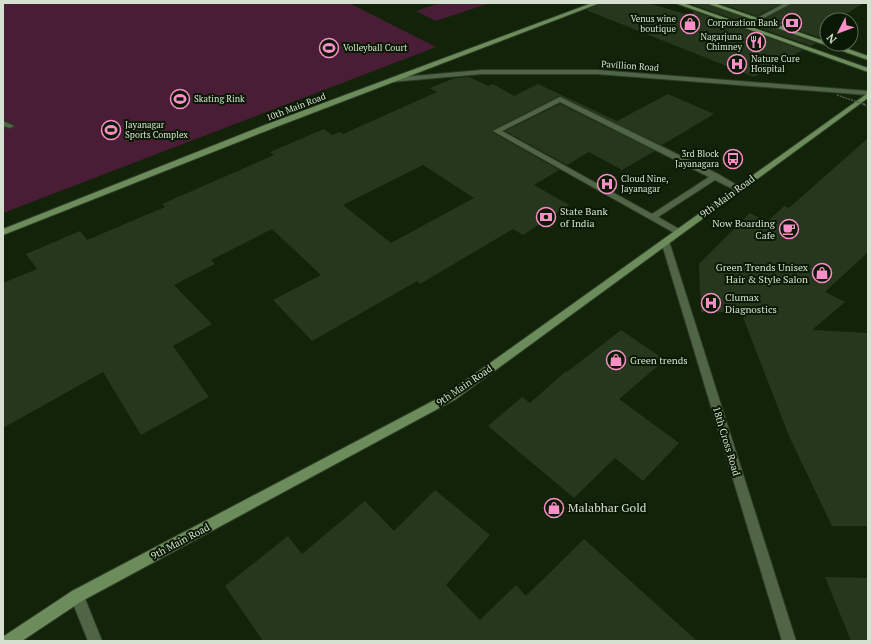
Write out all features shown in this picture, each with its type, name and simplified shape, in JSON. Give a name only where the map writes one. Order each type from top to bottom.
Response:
[{"type":"main road","name":"10th Main Road","points":[[3,232],[391,80],[598,3]]},
{"type":"main road","points":[[678,3],[868,70]]},
{"type":"main road","points":[[709,3],[819,41]]},
{"type":"main road","points":[[850,52],[868,58]]},
{"type":"main road","name":"9th Main Road","points":[[9,641],[76,596],[452,396],[868,94]]},
{"type":"street","points":[[758,19],[789,3]]},
{"type":"street","name":"Pavillion Road","points":[[391,80],[482,72],[597,72],[868,94]]},
{"type":"street","points":[[678,232],[497,131],[560,99],[738,188]]},
{"type":"street","points":[[3,123],[10,126]]},
{"type":"street","points":[[653,218],[715,176]]},
{"type":"street","name":"18th Cross Road","points":[[665,241],[789,641]]},
{"type":"street","points":[[76,596],[96,641]]},
{"type":"path","points":[[837,95],[868,106]]},
{"type":"shaded area","name":"Jayanagar Sports Complex","points":[[3,3],[349,3],[436,47],[3,213]]},
{"type":"shaded area","points":[[440,3],[487,4],[436,21],[416,11]]},
{"type":"building","points":[[601,3],[648,3],[692,16],[693,11],[803,50],[754,77],[586,10]]},
{"type":"building","points":[[694,3],[705,3],[816,43],[811,46],[694,5]]},
{"type":"building","points":[[719,3],[782,3],[757,16]]},
{"type":"building","points":[[793,3],[864,3],[849,12],[819,12],[819,37],[765,19]]},
{"type":"building","points":[[469,77],[488,86],[493,84],[514,96],[538,84],[617,121],[668,94],[714,114],[662,145],[559,96],[492,130],[492,132],[559,170],[534,185],[569,205],[523,235],[513,229],[420,284],[417,281],[312,341],[273,300],[321,275],[272,229],[211,260],[215,264],[174,285],[212,324],[173,346],[209,397],[141,435],[103,372],[3,428],[3,283],[37,269],[26,254],[80,231],[87,240],[165,207],[162,204],[274,155],[270,152],[324,129],[332,135],[340,132],[343,134],[437,92],[430,88],[455,78]],"holes":[[[423,165],[474,198],[391,243],[343,205]]]},
{"type":"building","points":[[560,104],[655,151],[622,170],[589,152],[567,165],[505,131]]},
{"type":"building","points":[[868,138],[868,252],[825,292],[845,302],[812,330],[868,333],[868,526],[832,526],[789,436],[741,312],[701,312],[699,264],[750,213],[767,222],[784,206],[789,208]]},
{"type":"building","points":[[621,330],[665,360],[619,399],[679,443],[643,481],[615,458],[574,498],[488,426],[522,397],[530,403],[566,371],[567,372]]},
{"type":"building","points":[[435,490],[490,535],[446,585],[480,620],[516,585],[526,596],[584,539],[697,641],[263,641],[225,586],[288,536],[302,554],[365,501],[394,531]]},
{"type":"building","points":[[825,577],[868,578],[868,641],[851,641]]},
{"type":"place","name":"Corporation Bank","points":[[792,23]]},
{"type":"place","name":"Venus wine boutique","points":[[690,24]]},
{"type":"place","name":"Nagarjuna Chimney","points":[[756,42]]},
{"type":"place","name":"Volleyball Court","points":[[329,48]]},
{"type":"place","name":"Nature Cure Hospital","points":[[737,64]]},
{"type":"place","name":"Skating Rink","points":[[180,99]]},
{"type":"place","name":"Jayanagar Sports Complex","points":[[111,130]]},
{"type":"place","name":"3rd Block Jayanagara","points":[[733,159]]},
{"type":"place","name":"Cloud Nine, Jayanagar","points":[[607,184]]},
{"type":"place","name":"State Bank of India","points":[[546,217]]},
{"type":"place","name":"Now Boarding Cafe","points":[[789,229]]},
{"type":"place","name":"Green Trends Unisex Hair & Style Salon","points":[[822,273]]},
{"type":"place","name":"Clumax Diagnostics","points":[[711,303]]},
{"type":"place","name":"Green trends","points":[[616,360]]},
{"type":"place","name":"Malabhar Gold","points":[[554,508]]}]
